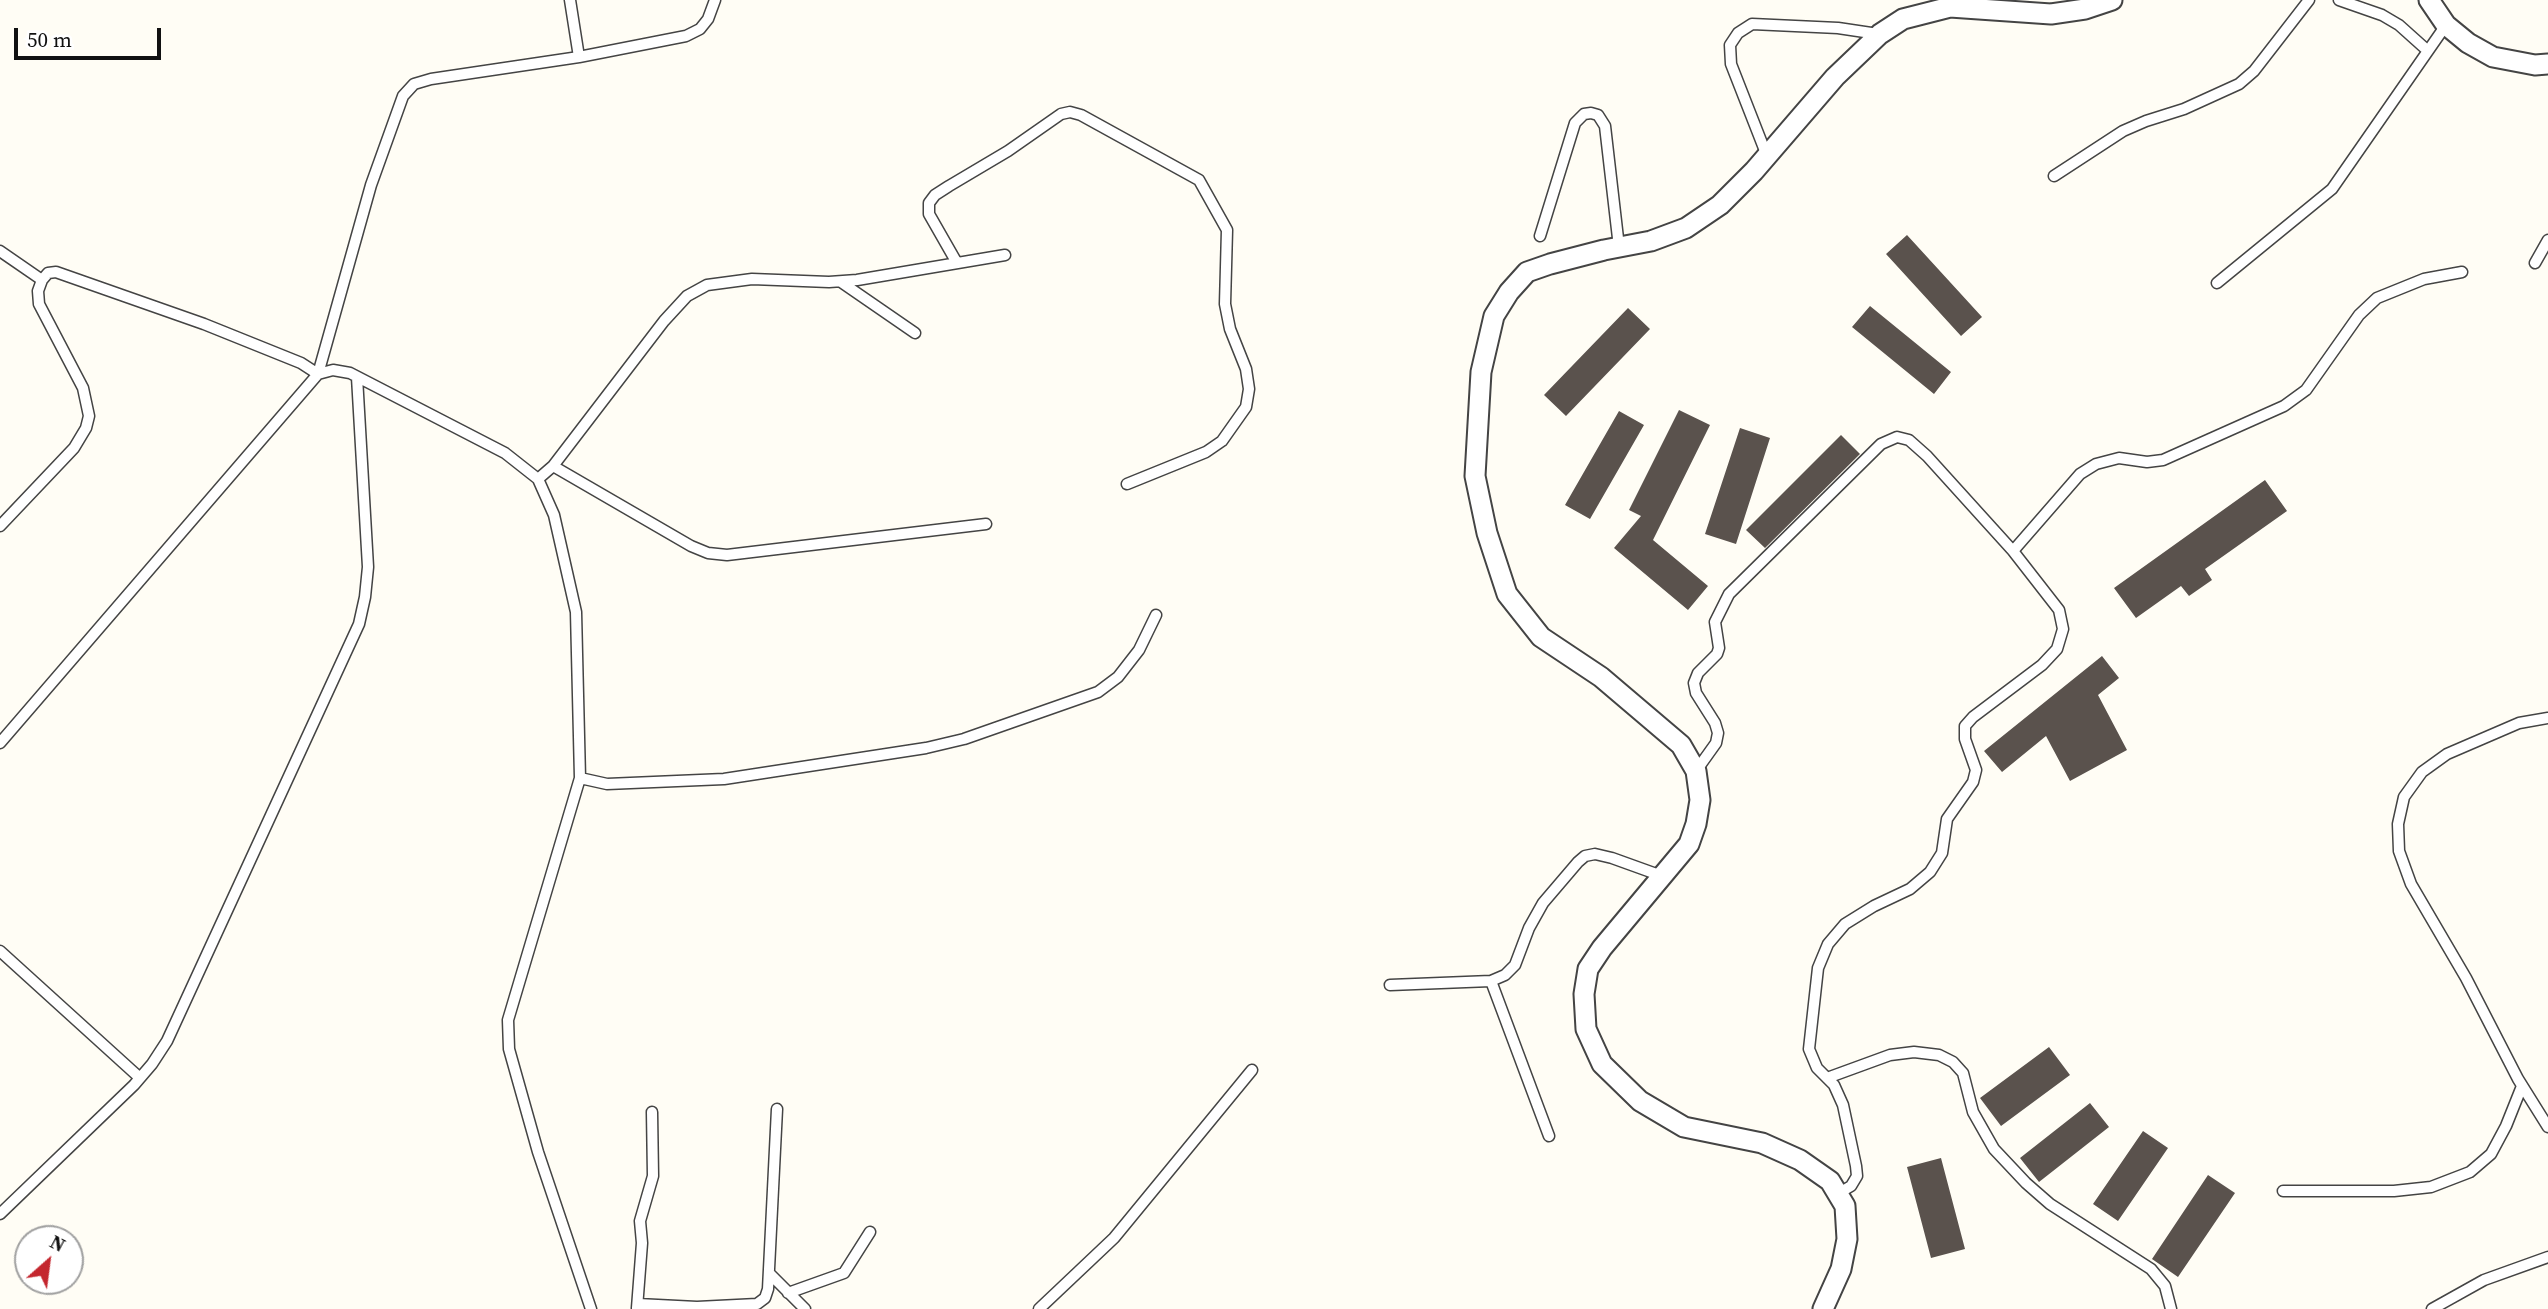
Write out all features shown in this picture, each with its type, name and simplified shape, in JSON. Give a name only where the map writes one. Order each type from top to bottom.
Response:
[{"type":"street","points":[[1823,1309],[1842,1269],[1847,1239],[1845,1206],[1830,1181],[1800,1160],[1762,1143],[1684,1127],[1640,1101],[1602,1064],[1586,1029],[1584,994],[1588,969],[1602,948],[1689,844],[1700,800],[1696,771],[1681,745],[1601,677],[1541,637],[1507,594],[1487,533],[1475,475],[1481,372],[1494,316],[1509,292],[1527,272],[1619,247],[1651,242],[1686,228],[1720,205],[1767,156],[1835,77],[1880,34],[1903,19],[1950,7],[2051,14],[2085,9],[2112,0]]},
{"type":"street","points":[[2429,0],[2446,25],[2468,43],[2493,57],[2535,65],[2548,64]]},
{"type":"lane","points":[[570,0],[579,57]]},
{"type":"lane","points":[[0,743],[318,374],[371,185],[402,96],[414,84],[431,79],[579,57],[686,36],[700,29],[708,19],[715,0]]},
{"type":"lane","points":[[2054,176],[2123,131],[2184,109],[2239,84],[2254,71],[2309,0]]},
{"type":"lane","points":[[2339,0],[2382,15],[2428,51]]},
{"type":"lane","points":[[1767,156],[1731,64],[1730,45],[1738,33],[1752,24],[1838,28],[1880,34]]},
{"type":"lane","points":[[2217,283],[2332,190],[2446,25]]},
{"type":"lane","points":[[957,263],[929,214],[929,203],[935,195],[1008,151],[1061,114],[1070,112],[1081,115],[1199,180],[1227,230],[1225,304],[1230,329],[1246,369],[1249,389],[1246,407],[1222,441],[1206,452],[1127,484]]},
{"type":"lane","points":[[1540,236],[1572,131],[1579,118],[1591,113],[1598,115],[1605,126],[1619,247]]},
{"type":"lane","points":[[2535,263],[2548,240]]},
{"type":"lane","points":[[0,251],[42,280]]},
{"type":"lane","points":[[538,479],[553,466],[664,321],[687,296],[707,285],[752,279],[841,282],[1005,255]]},
{"type":"lane","points":[[0,526],[74,448],[86,428],[89,416],[83,388],[39,304],[38,291],[42,280],[48,273],[56,272],[204,324],[301,363],[318,374],[332,370],[357,377],[505,453],[538,479],[554,514],[576,612],[580,778],[508,1020],[509,1049],[538,1152],[591,1309]]},
{"type":"lane","points":[[2013,551],[2080,474],[2096,464],[2119,458],[2147,462],[2163,460],[2284,406],[2306,390],[2359,315],[2377,298],[2424,279],[2462,272]]},
{"type":"lane","points":[[841,282],[915,332]]},
{"type":"lane","points":[[0,1214],[140,1078],[167,1041],[359,624],[368,567],[357,377]]},
{"type":"lane","points":[[1696,771],[1716,743],[1718,733],[1715,723],[1696,693],[1694,683],[1698,673],[1717,654],[1719,648],[1715,622],[1729,594],[1881,444],[1896,437],[1909,440],[1927,456],[2013,551],[2059,610],[2063,629],[2057,649],[2042,665],[1965,726],[1965,739],[1976,770],[1973,782],[1947,819],[1942,853],[1930,872],[1910,889],[1845,924],[1828,944],[1818,968],[1809,1049],[1817,1068],[1834,1085],[1843,1105],[1857,1176],[1851,1186],[1839,1193]]},
{"type":"lane","points":[[553,466],[691,546],[708,553],[727,555],[986,524]]},
{"type":"lane","points":[[580,778],[607,784],[724,779],[926,748],[964,739],[1098,692],[1118,677],[1139,650],[1156,615]]},
{"type":"lane","points":[[2548,718],[2519,723],[2447,754],[2422,772],[2404,797],[2398,824],[2399,851],[2411,884],[2466,978],[2522,1086],[2548,1127]]},
{"type":"lane","points":[[1390,985],[1492,981],[1505,975],[1515,965],[1529,928],[1543,903],[1585,856],[1595,854],[1612,858],[1662,876]]},
{"type":"lane","points":[[0,951],[140,1078]]},
{"type":"lane","points":[[1492,981],[1549,1136]]},
{"type":"lane","points":[[1827,1078],[1890,1055],[1914,1052],[1938,1055],[1953,1062],[1963,1073],[1973,1112],[1994,1149],[2050,1204],[2151,1269],[2165,1286],[2171,1309]]},
{"type":"lane","points":[[1039,1309],[1115,1238],[1252,1070]]},
{"type":"lane","points":[[2283,1191],[2407,1190],[2431,1187],[2470,1172],[2491,1154],[2522,1086]]},
{"type":"lane","points":[[652,1112],[653,1176],[640,1221],[642,1243],[637,1307],[684,1308],[757,1304],[765,1298],[769,1272],[777,1110]]},
{"type":"lane","points":[[788,1293],[844,1273],[870,1232]]},
{"type":"lane","points":[[2432,1309],[2484,1280],[2548,1257]]},
{"type":"lane","points":[[769,1272],[806,1309]]},
{"type":"building","points":[[1907,235],[1982,317],[1961,336],[1886,254]]},
{"type":"building","points":[[1870,306],[1951,372],[1934,394],[1852,327]]},
{"type":"building","points":[[1628,308],[1650,329],[1566,416],[1544,395]]},
{"type":"building","points":[[1679,410],[1710,425],[1653,540],[1708,586],[1688,610],[1614,548],[1641,516],[1629,510]]},
{"type":"building","points":[[1619,411],[1644,425],[1590,519],[1565,505]]},
{"type":"building","points":[[1740,428],[1770,438],[1736,544],[1705,534]]},
{"type":"building","points":[[1841,435],[1860,454],[1765,548],[1746,530]]},
{"type":"building","points":[[2265,480],[2287,511],[2205,569],[2212,580],[2189,596],[2181,586],[2136,618],[2114,588]]},
{"type":"building","points":[[2102,656],[2119,678],[2098,695],[2127,750],[2070,781],[2046,736],[2002,772],[1984,751]]},
{"type":"building","points":[[2049,1047],[2070,1075],[2001,1126],[1980,1098]]},
{"type":"building","points":[[2090,1103],[2109,1127],[2039,1182],[2020,1158]]},
{"type":"building","points":[[2143,1131],[2168,1148],[2118,1221],[2093,1204]]},
{"type":"building","points":[[1941,1158],[1965,1249],[1931,1258],[1907,1167]]},
{"type":"building","points":[[2208,1175],[2235,1193],[2178,1277],[2152,1259]]}]
